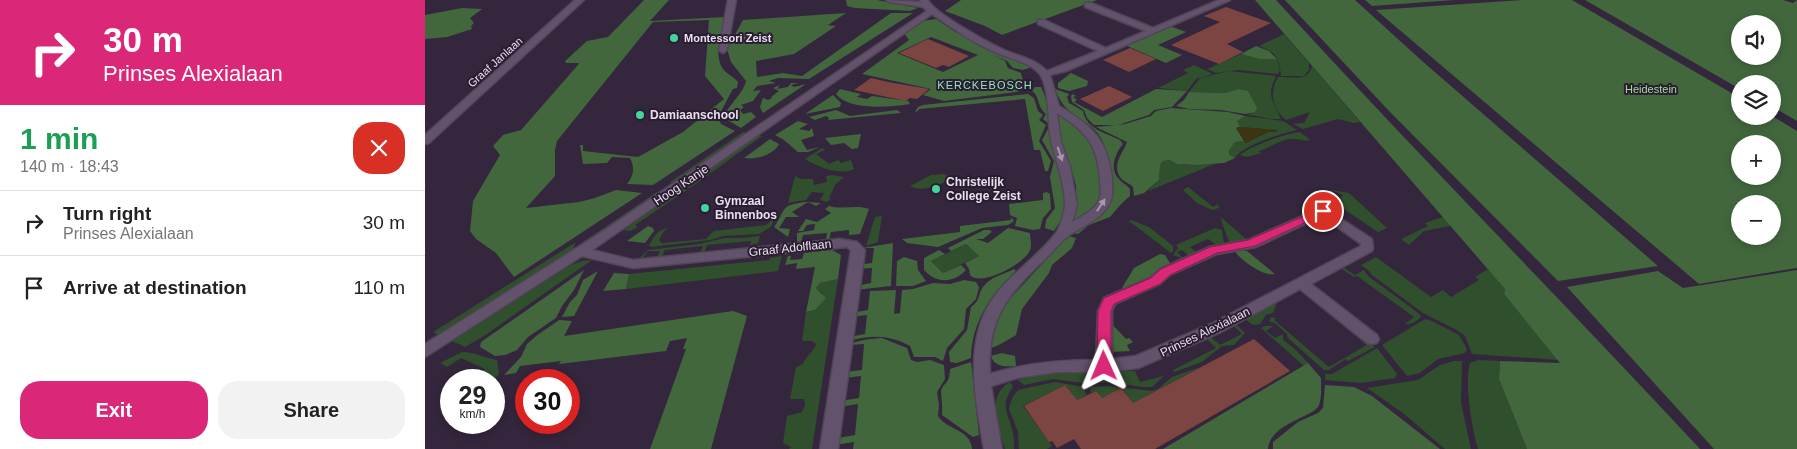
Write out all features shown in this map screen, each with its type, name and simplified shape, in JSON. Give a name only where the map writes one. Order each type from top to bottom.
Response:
[{"type":"street","name":"Graaf Janlaan","points":[[427,137],[580,0]]},
{"type":"street","points":[[723,50],[732,0]]},
{"type":"street","points":[[891,0],[927,5],[993,47],[1036,65],[1045,74],[1054,106],[1052,113],[1056,142],[1064,167],[1071,205],[1063,233]]},
{"type":"street","points":[[1045,74],[1063,69],[1227,0]]},
{"type":"street","name":"Hoog Kanje","points":[[425,351],[581,252],[927,5]]},
{"type":"street","points":[[1088,5],[1154,31]]},
{"type":"street","points":[[1041,22],[1106,51]]},
{"type":"street","points":[[993,449],[985,410],[982,356],[989,321],[1003,295],[1024,271],[1063,233],[1096,213],[1106,200],[1106,176],[1102,150],[1095,136],[1080,122],[1054,106]]},
{"type":"street","name":"Prinses Alexialaan","points":[[984,382],[1017,372],[1058,366],[1104,366],[1138,362],[1167,351],[1301,284],[1367,248],[1367,242],[1323,211],[1251,244],[1215,250],[1165,272],[1155,281],[1109,302],[1105,311],[1104,366]]},
{"type":"street","name":"Graaf Adolflaan","points":[[581,252],[633,264],[840,243],[854,245],[858,250],[829,449]]},
{"type":"street","points":[[1301,284],[1372,339]]},
{"type":"green space","points":[[644,0],[669,0],[650,21],[726,17],[719,43],[720,63],[723,69],[738,82],[737,88],[733,89],[718,117],[721,124],[735,131],[653,185],[627,184],[633,171],[630,158],[612,157],[607,163],[583,164],[580,145],[583,145],[583,151],[638,157],[683,132],[724,99],[705,76],[709,20],[653,22],[557,141],[555,176],[526,208],[579,202],[616,190],[642,193],[514,277],[496,253],[476,239],[470,231],[473,201],[500,155],[493,146],[503,135],[521,130],[579,63],[566,63],[565,61],[587,41],[608,37]]},
{"type":"green space","points":[[846,0],[877,0],[918,8],[910,11],[855,8],[847,6]]},
{"type":"green space","points":[[961,0],[1097,0],[1002,35],[985,26],[945,11]]},
{"type":"green space","points":[[1255,0],[1276,0],[1700,449],[1527,449],[1499,379],[1500,361],[1560,363],[1504,294],[1505,289]]},
{"type":"green space","points":[[1285,0],[1355,0],[1421,60],[1658,266],[1558,281],[1389,111]]},
{"type":"green space","points":[[1365,0],[1454,0],[1372,6]]},
{"type":"green space","name":"Heidestein","points":[[1522,0],[1572,0],[1731,93],[1731,125],[1781,125],[1781,121],[1797,131],[1797,268],[1699,284],[1376,10]]},
{"type":"green space","points":[[1585,0],[1783,0],[1793,3],[1797,0],[1797,121],[1781,112],[1781,75],[1731,75],[1731,84]]},
{"type":"green space","points":[[462,8],[482,9],[470,18],[474,23],[471,26],[472,29],[447,37],[425,39],[425,15]]},
{"type":"green space","points":[[846,13],[828,25],[836,26],[794,54],[756,61],[757,77],[783,73],[802,76],[891,13],[913,13],[809,79],[778,78],[769,81],[776,83],[757,86],[753,91],[761,90],[753,101],[741,105],[744,107],[740,110],[743,114],[751,112],[756,117],[741,128],[724,116],[746,81],[731,62],[727,49],[743,20]]},
{"type":"green space","points":[[936,19],[957,33],[962,32],[997,53],[1032,67],[1023,70],[1013,68],[1007,61],[993,55],[1005,61],[1008,68],[1021,73],[1023,82],[1027,87],[1017,92],[944,101],[923,95],[931,89],[862,74],[909,40],[904,33],[922,21]],"holes":[[[931,37],[978,55],[943,72],[897,53]]]},
{"type":"green space","points":[[1170,26],[1186,32],[1158,45],[1182,55],[1166,63],[1125,45]]},
{"type":"green space","points":[[1284,34],[1309,63],[1309,70],[1304,76],[1281,76],[1278,61],[1274,54],[1259,46]]},
{"type":"green space","points":[[1256,46],[1269,51],[1277,59],[1259,59],[1241,54]]},
{"type":"green space","points":[[1241,54],[1259,59],[1277,59],[1280,70],[1278,74],[1238,70],[1216,73],[1207,69]]},
{"type":"green space","points":[[1194,65],[1213,74],[1196,79],[1187,91],[1158,88],[1188,73],[1183,70]]},
{"type":"green space","points":[[1312,66],[1360,122],[1354,123],[1338,119],[1303,129],[1293,124],[1304,123],[1310,112],[1286,120],[1281,116],[1273,100],[1273,88],[1278,77],[1303,77],[1307,75]]},
{"type":"green space","points":[[1229,71],[1276,76],[1271,94],[1281,119],[1245,114],[1251,114],[1238,89],[1226,93],[1189,92],[1200,78]]},
{"type":"green space","points":[[1071,73],[1088,81],[1087,86],[1069,91],[1058,88],[1058,83]]},
{"type":"green space","points":[[791,83],[798,83],[791,85],[794,87],[806,84],[763,113],[760,107],[763,98],[768,100],[772,98],[779,91],[773,88],[780,85],[777,89],[788,87]]},
{"type":"green space","points":[[1035,87],[1041,87],[1043,91],[1049,124],[1043,119],[1046,114],[1032,91]]},
{"type":"green space","points":[[840,89],[861,94],[857,97],[867,99],[872,96],[908,101],[910,104],[882,107],[850,103],[836,94]]},
{"type":"green space","points":[[1055,89],[1069,94],[1067,97],[1069,103],[1083,111],[1092,126],[1120,140],[1123,144],[1114,160],[1114,170],[1118,178],[1130,189],[1130,196],[1110,217],[1089,225],[1078,234],[1072,233],[1098,216],[1106,180],[1107,156],[1104,144],[1098,134],[1065,107]]},
{"type":"green space","points":[[1156,89],[1187,91],[1172,107],[1154,110],[1149,115],[1118,125],[1094,125],[1087,118],[1084,110],[1072,102],[1071,96],[1073,94],[1076,96],[1073,97],[1077,100],[1074,102],[1102,117]]},
{"type":"green space","points":[[1238,89],[1248,91],[1257,108],[1255,112],[1245,114],[1176,106],[1184,100],[1189,92],[1226,93]]},
{"type":"green space","points":[[1028,94],[1034,98],[1038,111],[1043,115],[1039,120],[1046,125],[1039,141],[1051,161],[1048,171],[1045,171],[1040,150],[1034,150],[1025,99],[919,109],[915,112],[918,107],[923,105]]},
{"type":"green space","points":[[833,95],[841,103],[840,107],[805,114]]},
{"type":"green space","points":[[1171,108],[1228,112],[1245,116],[1237,121],[1240,127],[1236,128],[1244,141],[1235,142],[1229,150],[1229,154],[1235,158],[1224,163],[1195,165],[1177,164],[1170,160],[1163,161],[1160,165],[1159,180],[1144,193],[1134,196],[1133,187],[1121,179],[1117,168],[1127,142],[1096,127],[1125,124],[1151,116],[1156,111]]},
{"type":"green space","points":[[836,110],[850,116],[897,110],[901,113],[828,120],[829,118],[826,116],[815,120],[809,117]]},
{"type":"green space","points":[[1058,112],[1084,129],[1098,155],[1103,194],[1095,208],[1075,222],[1071,221],[1076,199],[1076,186],[1060,141],[1057,122]]},
{"type":"green space","points":[[1245,116],[1283,121],[1297,130],[1253,145],[1239,153],[1235,158],[1229,154],[1228,150],[1235,142],[1244,141],[1246,143],[1268,132],[1277,132],[1276,130],[1240,127],[1236,121]]},
{"type":"green space","points":[[798,121],[808,124],[799,129],[809,131],[812,128],[814,136],[801,140],[807,150],[820,147],[808,152],[798,152],[775,135]]},
{"type":"green space","points":[[1049,127],[1052,144],[1067,194],[1064,215],[1054,231],[1045,228],[1046,220],[1055,208],[1050,177],[1054,161],[1042,140]]},
{"type":"green space","points":[[743,132],[750,134],[742,139],[739,138],[674,183],[670,182]]},
{"type":"green space","points":[[1300,132],[1310,140],[1286,140],[1259,151],[1261,153],[1247,157],[1240,155],[1269,140]]},
{"type":"green space","points":[[861,134],[858,148],[852,149],[844,143],[831,145],[825,138]]},
{"type":"green space","points":[[757,135],[762,136],[690,188],[684,186]]},
{"type":"green space","points":[[770,139],[779,144],[769,154],[744,158]]},
{"type":"green space","points":[[822,148],[825,150],[816,154],[829,164],[838,160],[841,163],[851,160],[854,169],[843,172],[836,171],[822,168],[805,159]]},
{"type":"green space","points":[[1170,160],[1184,165],[1217,163],[1148,191],[1159,180],[1160,165],[1163,161]]},
{"type":"green space","points":[[944,174],[951,177],[950,179],[936,186],[919,189],[910,186],[931,175]]},
{"type":"green space","points":[[795,176],[801,179],[813,179],[814,185],[827,182],[826,176],[844,177],[835,185],[829,198],[831,199],[827,202],[820,200],[824,193],[812,192],[806,200],[788,203]]},
{"type":"green space","points":[[1188,187],[1213,207],[1218,204],[1219,208],[1212,210],[1197,203],[1183,190]]},
{"type":"green space","points":[[682,188],[687,190],[635,225],[638,227],[630,231],[624,230]]},
{"type":"green space","points":[[1331,190],[1349,193],[1387,228],[1378,232],[1332,201],[1322,205],[1320,202],[1324,198],[1336,202],[1343,195]]},
{"type":"green space","points":[[657,192],[659,194],[655,199],[652,198],[582,245],[580,244]]},
{"type":"green space","points":[[1047,192],[1050,194],[1051,209],[1043,218],[1040,229],[1033,230],[1015,226],[1017,218],[1010,215],[1009,204],[1043,200],[1043,193]]},
{"type":"green space","points":[[808,202],[792,212],[799,217],[786,217],[779,228],[790,229],[788,237],[774,227],[787,206]]},
{"type":"green space","points":[[808,202],[821,203],[816,206]]},
{"type":"green space","points":[[829,206],[869,209],[860,234],[849,235],[849,230],[831,232],[829,240],[826,240],[827,233],[803,235],[801,243],[797,241],[797,233],[814,230],[815,224],[807,225],[803,231],[798,231],[806,219],[817,222],[831,213],[825,209]]},
{"type":"green space","points":[[774,212],[776,215],[771,227],[759,234],[723,236],[710,240],[651,247],[649,245],[657,234],[665,229],[669,228],[664,231],[659,240],[662,243],[706,239],[714,231],[766,225],[770,222],[772,215],[769,213]]},
{"type":"green space","points":[[882,216],[878,242],[866,246],[875,217]]},
{"type":"green space","points":[[1011,217],[1014,221],[1008,225],[982,228],[938,247],[907,243],[902,239],[960,232],[960,226],[1011,220]]},
{"type":"green space","points":[[1443,217],[1451,226],[1424,231],[1409,245],[1401,239],[1428,226],[1425,223]]},
{"type":"green space","points":[[1222,218],[1246,239],[1231,244],[1221,220]]},
{"type":"green space","points":[[1131,220],[1149,227],[1173,246],[1173,251],[1171,253],[1129,221]]},
{"type":"green space","points":[[648,226],[653,228],[654,231],[645,243],[627,241]]},
{"type":"green space","points":[[1008,228],[1030,233],[1031,245],[1025,257],[1001,273],[975,278],[970,275],[965,263],[979,256],[966,244],[951,251],[948,248],[984,230],[992,232],[983,239],[976,239],[988,243]]},
{"type":"green space","points":[[1215,228],[1222,230],[1224,244],[1216,245],[1208,239],[1190,247],[1197,253],[1190,257],[1182,250],[1177,252],[1184,259],[1173,255],[1178,248],[1176,245]]},
{"type":"green space","points":[[760,236],[758,243],[750,245],[751,241],[707,245],[704,253],[700,254],[703,246],[665,250],[661,258],[656,259],[660,251],[648,251],[642,259],[639,259],[648,250],[699,244],[725,238]]},
{"type":"green space","points":[[1068,236],[1076,238],[1072,248],[1052,265],[1049,273],[1022,309],[1016,335],[990,348],[995,324],[1006,303]]},
{"type":"green space","points":[[576,242],[572,251],[440,336],[433,332]]},
{"type":"green space","points":[[893,243],[891,286],[855,290],[856,286],[871,283],[872,268],[857,269],[858,265],[872,263],[874,248],[862,248]]},
{"type":"green space","points":[[966,244],[979,256],[943,273],[931,261]]},
{"type":"green space","points":[[1233,249],[1247,251],[1275,274],[1264,273],[1258,270],[1240,258]]},
{"type":"green space","points":[[832,250],[841,255],[838,279],[820,283],[816,288],[826,298],[815,310],[806,312],[815,267],[796,269],[797,263],[785,265],[788,256],[791,256],[790,260],[802,259],[804,253]]},
{"type":"green space","points":[[939,250],[945,254],[931,261],[943,273],[961,265],[966,270],[961,275],[950,280],[939,279],[928,274],[924,270],[924,258]]},
{"type":"green space","points":[[1160,254],[1165,255],[1170,263],[1157,276],[1124,290],[1122,288],[1134,268]]},
{"type":"green space","points":[[782,256],[778,271],[626,289],[629,274],[769,260],[770,258]]},
{"type":"green space","points":[[904,257],[917,261],[918,270],[926,281],[913,286],[896,286],[897,261]]},
{"type":"green space","points":[[1376,257],[1431,297],[1443,290],[1451,297],[1479,280],[1475,277],[1488,269],[1505,289],[1504,294],[1559,360],[1472,354],[1465,336],[1423,313],[1361,265]]},
{"type":"green space","points":[[592,260],[484,336],[465,347],[452,341],[571,265]]},
{"type":"green space","points":[[1344,268],[1355,275],[1364,270],[1368,276],[1421,316],[1414,322],[1405,324],[1414,317],[1357,276],[1354,277],[1342,269]]},
{"type":"green space","points":[[1014,269],[1016,271],[998,290],[984,310],[975,333],[971,358],[957,363],[950,362],[949,352],[967,330],[971,307],[978,300],[983,287],[993,278]]},
{"type":"green space","points":[[584,270],[556,318],[528,337],[517,350],[505,355],[495,356],[480,347],[481,342]]},
{"type":"green space","points":[[1797,270],[1797,449],[1714,449],[1567,287],[1658,271],[1683,288]]},
{"type":"green space","points":[[598,271],[574,316],[562,317],[570,302],[577,295],[583,280]]},
{"type":"green space","points":[[614,273],[629,274],[626,289],[603,291]]},
{"type":"green space","points":[[838,279],[812,449],[789,449],[791,447],[783,443],[787,416],[802,412],[805,405],[804,399],[790,399],[796,367],[803,364],[816,344],[812,341],[802,341],[806,312],[815,310],[823,294],[816,288],[820,283]]},
{"type":"green space","points":[[964,280],[976,282],[979,287],[976,299],[966,309],[964,329],[947,348],[943,361],[935,357],[914,357],[910,346],[889,338],[868,337],[852,340],[849,337],[865,334],[867,315],[851,317],[851,313],[868,310],[870,291],[896,290],[894,314],[900,313],[902,290],[933,283],[950,284]]},
{"type":"green space","points":[[1277,303],[1273,313],[1266,315],[1260,324],[1253,325],[1245,319]]},
{"type":"green space","points":[[733,311],[747,316],[711,449],[650,449],[686,349],[683,349],[687,338],[670,341],[666,351],[559,364],[561,361],[520,366],[518,369],[515,369],[515,373],[505,375],[521,357],[527,344],[536,336],[559,320],[572,321],[564,336]]},
{"type":"green space","points":[[1271,317],[1276,318],[1274,320],[1329,367],[1370,343],[1375,347],[1348,361],[1346,359],[1329,370],[1324,370],[1288,338],[1287,334],[1276,324],[1269,321]]},
{"type":"green space","points":[[1425,319],[1459,335],[1467,349],[1465,353],[1438,359],[1420,373],[1407,376],[1382,345]]},
{"type":"green space","points":[[1109,321],[1126,339],[1129,338],[1133,342],[1127,345],[1130,351],[1111,352]]},
{"type":"green space","points":[[1236,324],[1245,333],[1234,345],[1222,346],[1202,362],[1174,372],[1173,370],[1216,348],[1207,339],[1211,337],[1220,345],[1242,334],[1233,325]]},
{"type":"green space","points":[[1273,326],[1266,331],[1275,338],[1283,334],[1283,340],[1295,349],[1308,363],[1304,366],[1261,328]]},
{"type":"green space","points":[[882,338],[907,348],[911,360],[917,362],[930,360],[944,365],[945,379],[937,392],[938,416],[942,421],[963,433],[971,442],[972,449],[853,449],[854,442],[835,445],[838,438],[855,435],[858,404],[840,407],[840,401],[859,398],[861,376],[844,378],[844,372],[862,370],[864,344],[850,345],[861,340]]},
{"type":"green space","points":[[1377,348],[1397,374],[1395,378],[1361,383],[1325,380],[1325,374],[1332,374]]},
{"type":"green space","points":[[462,352],[497,360],[498,369],[485,369],[461,358],[447,367],[440,363]]},
{"type":"green space","points":[[1002,353],[1015,356],[1016,366],[998,364],[991,356]]},
{"type":"green space","points":[[1478,360],[1500,361],[1499,379],[1527,449],[1478,449],[1471,418],[1468,371],[1470,363]]},
{"type":"green space","points":[[1453,361],[1462,361],[1461,403],[1471,449],[1445,449],[1403,413],[1367,388],[1418,380],[1440,365]]},
{"type":"green space","points":[[971,362],[979,435],[973,437],[942,415],[941,391],[948,381],[950,369]]},
{"type":"green space","points":[[1308,363],[1321,378],[1319,405],[1310,413],[1276,433],[1268,449],[1163,449]]},
{"type":"green space","points":[[1200,367],[1133,403],[1121,388],[1102,398],[1096,391],[1090,393],[1091,387],[1108,386],[1152,391],[1158,389],[1172,377]]},
{"type":"green space","points":[[1135,371],[1140,382],[1164,376],[1152,387],[1109,382],[1091,383],[1092,372]]},
{"type":"green space","points":[[1053,372],[1086,372],[1085,382],[1053,379],[1024,385],[1018,380]]},
{"type":"green space","points":[[1010,382],[1013,387],[1007,398],[1006,408],[1013,434],[1014,449],[1005,449],[997,422],[996,404],[1002,388]]},
{"type":"green space","points":[[1055,382],[1084,387],[1086,395],[1077,400],[1065,385],[1023,406],[1052,446],[1047,449],[1019,449],[1018,432],[1009,409],[1012,398],[1018,390]]},
{"type":"green space","points":[[1325,385],[1354,387],[1372,396],[1440,449],[1273,449],[1273,442],[1298,422],[1318,413],[1323,408]]},
{"type":"sand","points":[[1236,128],[1278,131],[1268,132],[1246,143]]},
{"type":"building","points":[[1226,7],[1271,23],[1227,44],[1243,52],[1219,64],[1171,45],[1220,22],[1204,16]]},
{"type":"building","points":[[928,39],[969,56],[949,67],[943,65],[936,68],[899,53]]},
{"type":"building","points":[[1130,48],[1156,59],[1129,72],[1103,60]]},
{"type":"building","points":[[871,78],[929,89],[917,99],[910,98],[906,101],[854,90]]},
{"type":"building","points":[[1109,86],[1132,97],[1103,111],[1080,99]]},
{"type":"building","points":[[1254,339],[1290,371],[1155,449],[1081,449],[1074,439],[1057,448],[1052,441],[1049,442],[1024,406],[1065,385],[1077,400],[1096,391],[1102,398],[1121,388],[1133,403]]},
{"type":"place","name":"Montessori Zeist","points":[[674,38]]},
{"type":"place","name":"Damiaanschool","points":[[640,115]]},
{"type":"place","name":"Christelijk College Zeist","points":[[936,189]]},
{"type":"place","name":"Gymzaal Binnenbos","points":[[705,208]]},
{"type":"district","name":"KERCKEBOSCH","points":[[985,85]]},
{"type":"route","points":[[1104,366],[1105,311],[1109,302],[1155,281],[1165,272],[1215,250],[1251,244],[1323,211]]}]
